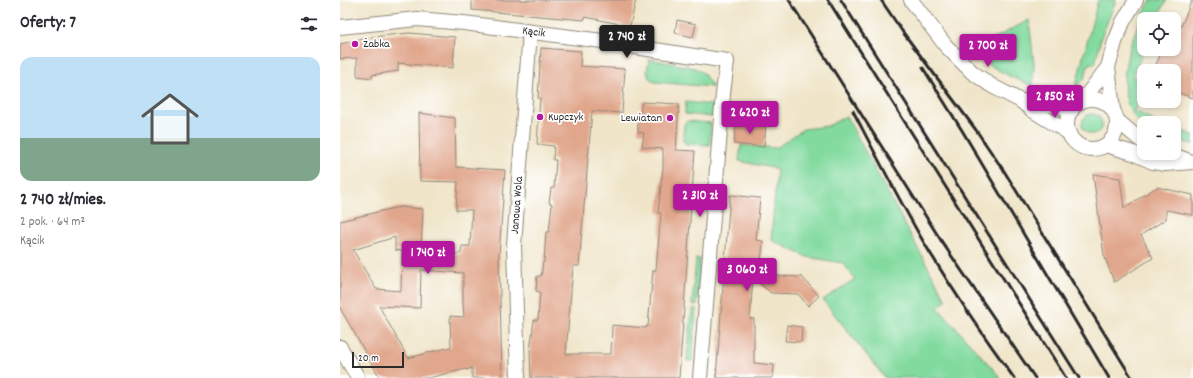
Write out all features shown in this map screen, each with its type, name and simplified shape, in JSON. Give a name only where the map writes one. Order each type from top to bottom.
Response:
[{"type":"street","points":[[911,0],[946,46],[965,66],[992,86],[1021,101],[1069,133]]},
{"type":"street","points":[[1108,67],[1118,128],[1116,135],[1106,145],[1100,149],[1092,150],[1078,145],[1072,140],[1067,121],[1108,67],[1122,22],[1136,0]]},
{"type":"street","name":"Kącik","points":[[340,27],[417,19],[610,42],[727,60],[700,378]]},
{"type":"street","name":"Janowa Wola","points":[[518,378],[514,245],[530,32]]},
{"type":"street","points":[[1021,101],[1077,106],[1091,99],[1099,100],[1107,104],[1115,115],[1137,135]]},
{"type":"street","points":[[1106,145],[1159,163],[1171,164],[1192,162]]},
{"type":"street","points":[[1181,158],[1192,162]]},
{"type":"street","points":[[340,347],[358,378]]},
{"type":"green space","points":[[1098,0],[1116,0],[1101,38],[1095,64],[1089,63],[1084,79],[1075,88]]},
{"type":"green space","points":[[1151,0],[1167,0],[1160,12],[1144,12]]},
{"type":"green space","points":[[1029,20],[1034,64],[1033,86],[1013,78],[995,68],[962,44],[993,39]]},
{"type":"green space","points":[[1137,28],[1137,56],[1141,56],[1133,77],[1137,79],[1137,104],[1134,111],[1145,116],[1137,116],[1137,119],[1126,99],[1124,82],[1130,47]]},
{"type":"green space","points":[[649,59],[695,68],[703,73],[713,87],[655,82],[649,78],[647,72]]},
{"type":"green space","points":[[686,102],[713,105],[712,117],[685,114]]},
{"type":"green space","points":[[1092,114],[1099,117],[1102,124],[1099,131],[1092,134],[1085,131],[1082,124],[1085,117]]},
{"type":"green space","points":[[846,116],[946,300],[938,308],[1001,378],[885,378],[823,300],[855,279],[843,263],[807,257],[771,240],[777,169],[739,161],[741,145],[776,148],[803,129],[828,126]]},
{"type":"green space","points":[[687,121],[711,123],[710,145],[686,144],[683,140],[684,124]]},
{"type":"green space","points":[[1181,131],[1193,135],[1193,144],[1181,141]]},
{"type":"green space","points":[[696,258],[700,259],[697,305],[692,304]]},
{"type":"green space","points":[[692,309],[696,309],[692,361],[687,361]]},
{"type":"building","points":[[472,0],[636,0],[630,26],[585,17],[584,20],[472,10]]},
{"type":"building","points":[[1193,0],[1193,98],[1181,94],[1181,64],[1156,64],[1160,56],[1181,56],[1181,27]]},
{"type":"building","points":[[677,20],[696,24],[693,37],[675,33]]},
{"type":"building","points":[[409,33],[455,37],[453,68],[398,63],[398,71],[372,75],[372,78],[357,76],[357,58],[340,59],[340,44],[372,37]]},
{"type":"building","points":[[541,48],[581,51],[580,66],[625,69],[622,113],[592,111],[579,266],[573,266],[566,354],[611,354],[612,325],[646,328],[646,326],[648,326],[653,270],[656,270],[661,213],[658,213],[663,167],[663,149],[642,147],[644,133],[638,132],[638,125],[642,102],[679,104],[676,150],[695,151],[679,378],[531,378],[530,351],[534,320],[538,320],[540,292],[536,291],[537,276],[541,276],[544,262],[546,232],[549,232],[552,204],[549,203],[551,188],[554,188],[556,160],[553,160],[554,146],[537,144]]},
{"type":"building","points":[[419,113],[455,118],[456,167],[505,170],[499,255],[502,378],[472,378],[472,368],[428,378],[380,378],[340,308],[340,221],[401,207],[423,209],[421,251],[459,254],[461,253],[462,246],[470,246],[472,210],[456,210],[458,182],[420,181]],"holes":[[[395,237],[395,250],[402,251],[401,291],[376,289],[353,250]],[[421,270],[463,273],[464,317],[450,316],[451,347],[408,358],[379,306],[420,308]]]},
{"type":"building","points":[[736,123],[766,125],[764,147],[734,144]]},
{"type":"building","points":[[1093,174],[1120,178],[1124,208],[1157,187],[1193,195],[1193,215],[1166,210],[1166,219],[1141,235],[1153,258],[1114,282],[1104,255]]},
{"type":"building","points":[[730,195],[760,198],[756,240],[763,241],[760,275],[802,277],[819,296],[808,306],[798,294],[771,293],[753,278],[750,319],[754,319],[754,363],[774,365],[773,378],[716,378]]},
{"type":"building","points":[[787,325],[802,327],[801,342],[785,341]]},
{"type":"railway","points":[[789,0],[942,242],[1035,378]]},
{"type":"railway","points":[[828,0],[1066,378]]},
{"type":"railway","points":[[841,0],[1079,378]]},
{"type":"railway","points":[[881,0],[902,31],[976,130],[1004,171],[1132,378]]},
{"type":"railway","points":[[923,68],[963,132],[1109,378]]},
{"type":"railway","points":[[853,111],[923,241],[967,311],[1014,378]]},
{"type":"place","name":"Żabka","points":[[355,44]]},
{"type":"place","name":"Kupczyk","points":[[540,117]]},
{"type":"place","name":"Lewiatan","points":[[670,118]]}]
